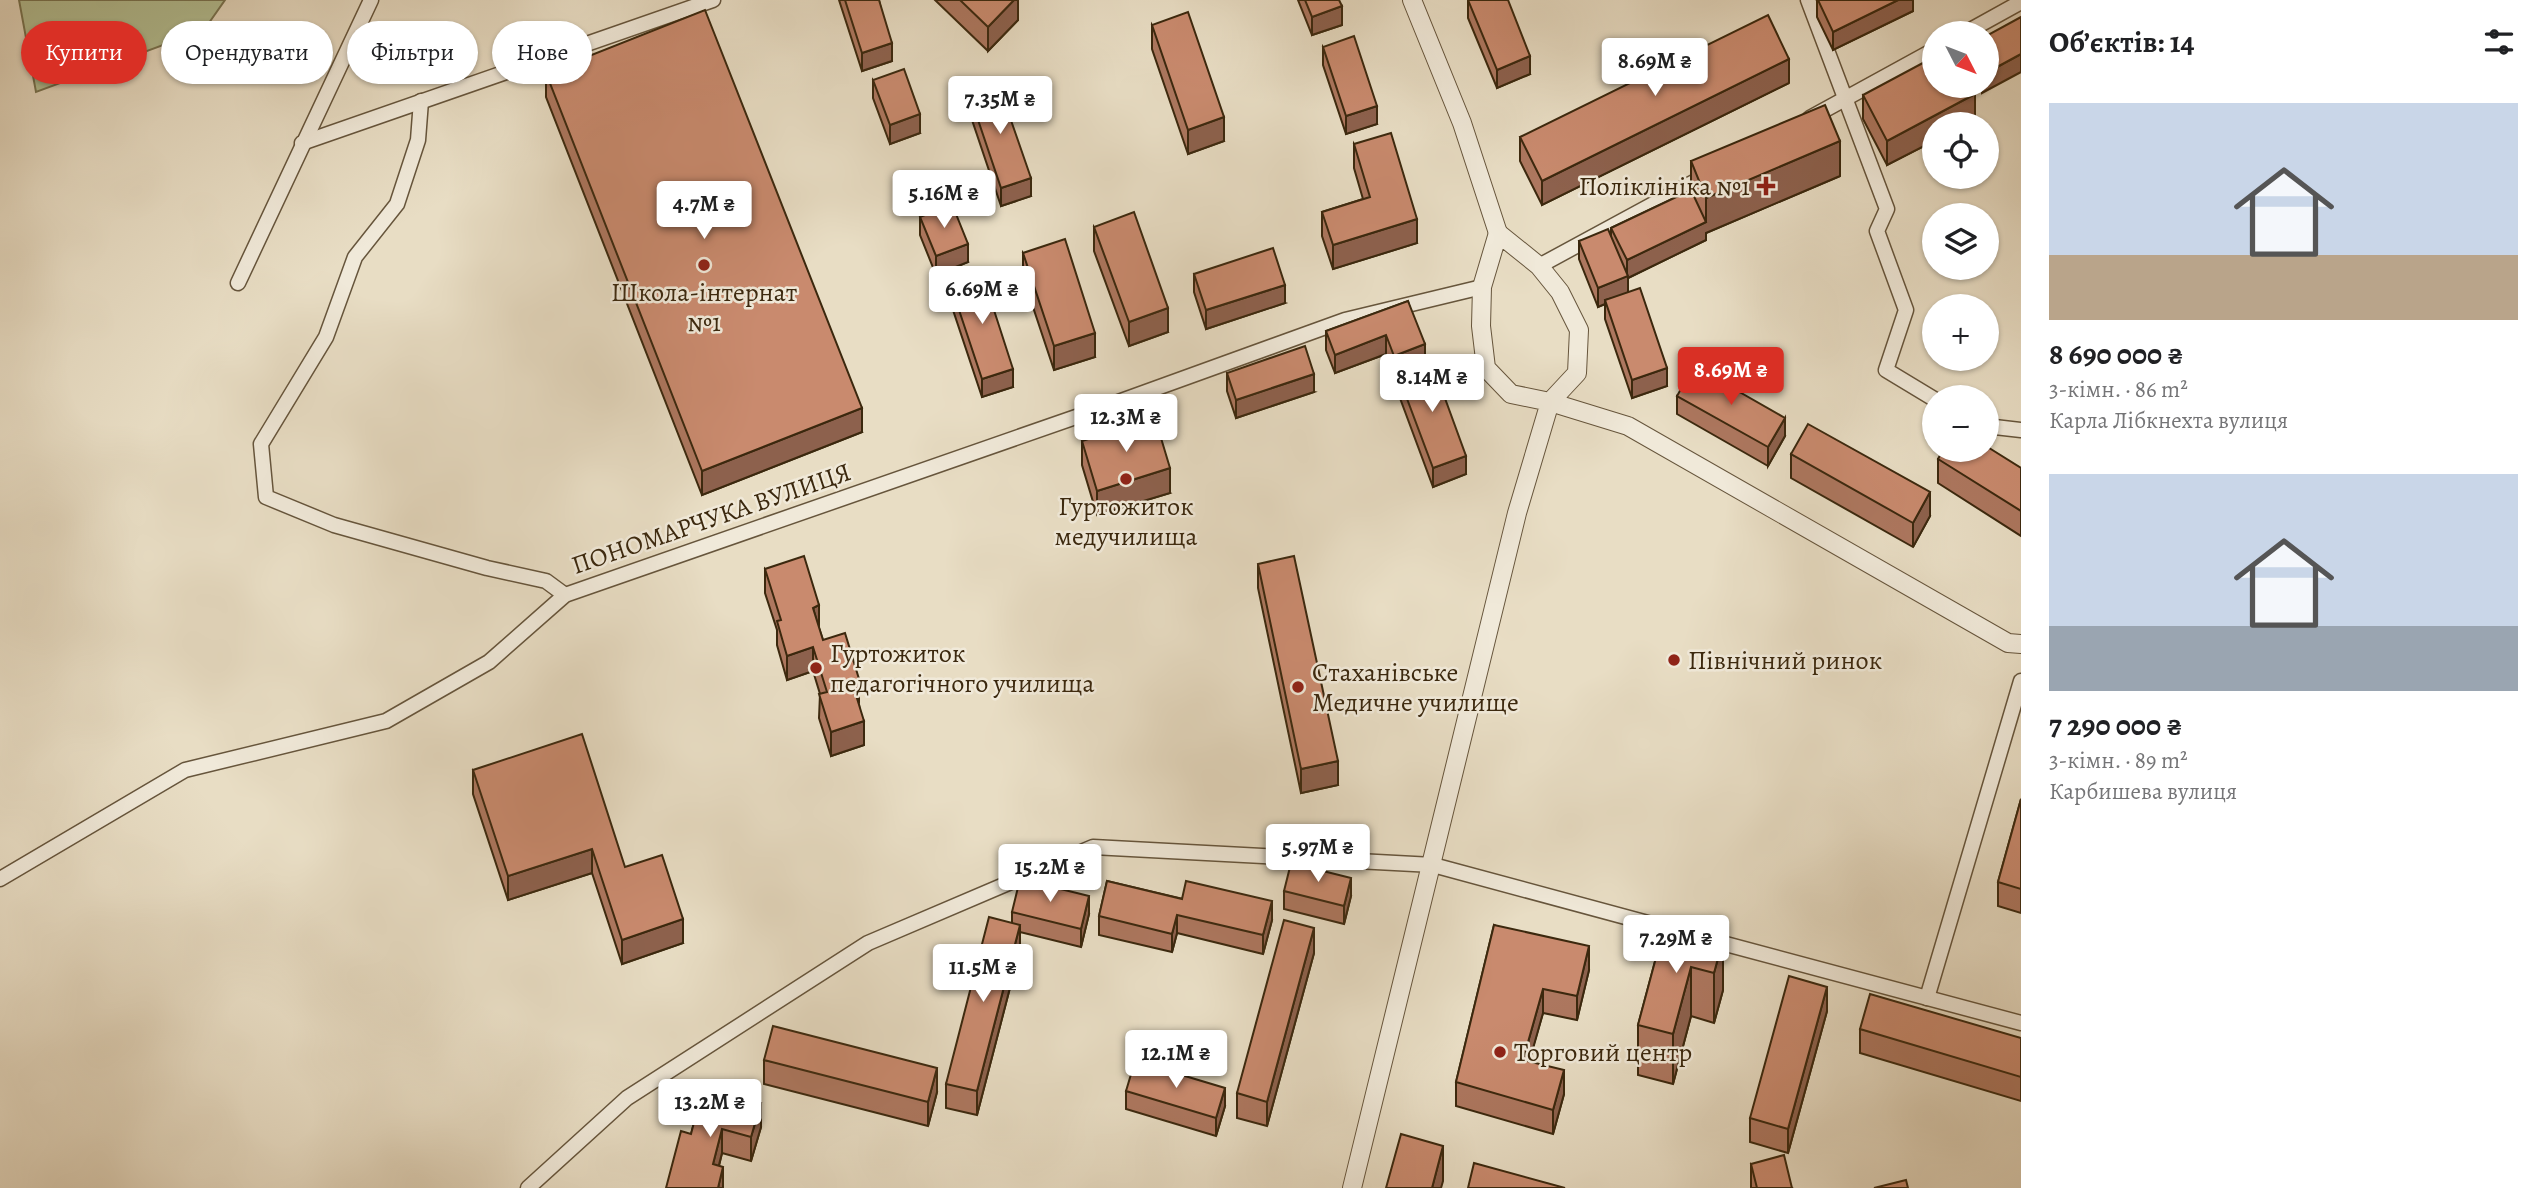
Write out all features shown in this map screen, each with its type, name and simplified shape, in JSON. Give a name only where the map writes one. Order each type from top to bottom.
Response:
[{"type":"street","points":[[238,284],[370,0]]},
{"type":"street","points":[[302,143],[713,0]]},
{"type":"street","points":[[1352,1188],[1517,513],[1550,401],[1577,373],[1579,330],[1560,292],[1539,267],[1498,233],[1462,123],[1412,0]]},
{"type":"street","points":[[1808,0],[1887,209],[1877,231],[1906,310],[1886,370],[1922,392]]},
{"type":"street","points":[[1987,21],[2021,2]]},
{"type":"street","points":[[1797,126],[1922,57]]},
{"type":"street","points":[[421,101],[418,140],[397,204],[355,257],[326,337],[261,444],[266,497],[334,525],[487,568],[547,581],[565,596]]},
{"type":"street","points":[[1539,267],[1723,166]]},
{"type":"street","points":[[1498,233],[1482,287],[1481,326],[1486,368],[1511,394],[1550,401],[1628,426],[2008,643],[2021,644]]},
{"type":"street","name":"ПОНОМАРЧУКА ВУЛИЦЯ","points":[[0,879],[186,770],[386,721],[489,662],[565,596],[1345,320],[1482,287]]},
{"type":"street","points":[[1999,427],[2021,430]]},
{"type":"street","points":[[1927,998],[2021,681]]},
{"type":"street","points":[[528,1188],[627,1098],[869,943],[1093,847],[1433,865],[2021,1023]]},
{"type":"green space","points":[[19,0],[225,0],[210,21],[161,21],[161,46],[147,51],[147,21],[23,21]]},
{"type":"green space","points":[[35,84],[58,84],[36,92]]},
{"type":"building","points":[[845,0],[879,0],[892,43],[862,53]]},
{"type":"building","points":[[960,0],[1014,0],[988,27]]},
{"type":"building","points":[[1305,0],[1339,0],[1342,6],[1312,17]]},
{"type":"building","points":[[1468,0],[1508,0],[1530,56],[1497,70]]},
{"type":"building","points":[[1818,0],[1898,0],[1833,32]]},
{"type":"building","name":"Школа-інтернат №1","points":[[705,10],[862,408],[702,471],[550,84],[592,84],[592,55]]},
{"type":"building","points":[[1188,12],[1224,117],[1188,130],[1152,25]]},
{"type":"building","points":[[1768,15],[1789,59],[1542,181],[1520,137]]},
{"type":"building","points":[[2021,17],[2021,54],[1999,66],[1999,29]]},
{"type":"building","points":[[1354,36],[1377,106],[1346,116],[1323,47]]},
{"type":"building","points":[[1922,63],[1922,98],[1968,98],[1941,112],[1922,112],[1922,122],[1887,141],[1863,95]]},
{"type":"building","points":[[904,69],[920,114],[890,125],[873,80]]},
{"type":"building","points":[[998,83],[1031,178],[1001,188],[969,93]]},
{"type":"building","points":[[1825,105],[1840,141],[1706,198],[1691,161]]},
{"type":"building","points":[[1391,133],[1417,219],[1333,245],[1322,212],[1370,197],[1354,144]]},
{"type":"building","points":[[1691,190],[1706,222],[1627,260],[1611,228]]},
{"type":"building","points":[[952,204],[968,244],[936,256],[920,217]]},
{"type":"building","points":[[1134,212],[1168,308],[1129,322],[1094,227]]},
{"type":"building","points":[[1608,229],[1628,276],[1598,288],[1579,241]]},
{"type":"building","points":[[1065,239],[1095,333],[1054,346],[1023,253]]},
{"type":"building","points":[[1273,248],[1285,285],[1206,310],[1194,274]]},
{"type":"building","points":[[982,273],[1013,369],[982,379],[950,283]]},
{"type":"building","points":[[1640,288],[1667,368],[1632,380],[1605,300]]},
{"type":"building","points":[[1408,301],[1425,344],[1394,356],[1386,335],[1335,355],[1326,331]]},
{"type":"building","points":[[1305,346],[1314,374],[1236,400],[1227,373]]},
{"type":"building","points":[[1431,360],[1466,456],[1433,468],[1397,372]]},
{"type":"building","points":[[1694,366],[1785,418],[1768,447],[1677,396]]},
{"type":"building","points":[[1155,418],[1170,468],[1097,491],[1082,441]]},
{"type":"building","points":[[1808,424],[1930,492],[1913,523],[1791,454]]},
{"type":"building","points":[[1999,454],[2021,468],[2021,511],[1943,462],[1999,462]]},
{"type":"building","name":"Гуртожиток педагогічного училища","points":[[804,556],[819,605],[813,608],[823,640],[845,633],[859,679],[852,682],[864,721],[831,732],[819,694],[827,692],[813,647],[787,656],[777,621],[781,620],[765,569]]},
{"type":"building","name":"Стаханівське Медичне училище","points":[[1294,556],[1338,761],[1301,769],[1258,564]]},
{"type":"building","points":[[582,734],[625,867],[662,855],[683,919],[622,940],[592,849],[508,876],[473,770]]},
{"type":"building","points":[[2021,799],[2021,889],[1998,882]]},
{"type":"building","points":[[1291,863],[1351,878],[1344,906],[1284,891]]},
{"type":"building","points":[[1020,879],[1089,896],[1081,929],[1012,912]]},
{"type":"building","points":[[1107,881],[1182,899],[1186,881],[1272,901],[1263,935],[1177,915],[1172,934],[1099,916]]},
{"type":"building","points":[[989,917],[1020,925],[977,1091],[946,1084]]},
{"type":"building","points":[[1284,920],[1314,928],[1267,1102],[1237,1093]]},
{"type":"building","points":[[1665,924],[1723,940],[1714,973],[1691,967],[1673,1034],[1638,1025]]},
{"type":"building","name":"Торговий центр","points":[[1494,925],[1589,946],[1577,996],[1543,989],[1523,1060],[1564,1070],[1553,1110],[1456,1082]]},
{"type":"building","points":[[1789,976],[1827,987],[1788,1129],[1750,1118]]},
{"type":"building","points":[[1870,994],[2021,1038],[2021,1077],[1860,1029]]},
{"type":"building","points":[[773,1026],[937,1068],[928,1102],[764,1060]]},
{"type":"building","points":[[1135,1061],[1225,1088],[1216,1118],[1126,1091]]},
{"type":"building","points":[[703,1088],[761,1103],[751,1137],[722,1129],[713,1164],[723,1167],[718,1188],[666,1188],[681,1131],[691,1134]]},
{"type":"building","points":[[1401,1134],[1443,1146],[1432,1188],[1386,1188]]},
{"type":"building","points":[[1784,1155],[1792,1188],[1757,1188],[1751,1164]]},
{"type":"building","points":[[1474,1163],[1565,1188],[1468,1188]]},
{"type":"building","points":[[1906,1180],[1908,1188],[1874,1188]]},
{"type":"place","name":"Поліклініка №1","points":[[1766,186]]},
{"type":"place","name":"Школа-інтернат №1","points":[[704,265]]},
{"type":"place","name":"Гуртожиток медучилища","points":[[1126,479]]},
{"type":"place","name":"Північний ринок","points":[[1674,660]]},
{"type":"place","name":"Гуртожиток педагогічного училища","points":[[816,668]]},
{"type":"place","name":"Стаханівське Медичне училище","points":[[1298,687]]},
{"type":"place","name":"Торговий центр","points":[[1500,1052]]}]
